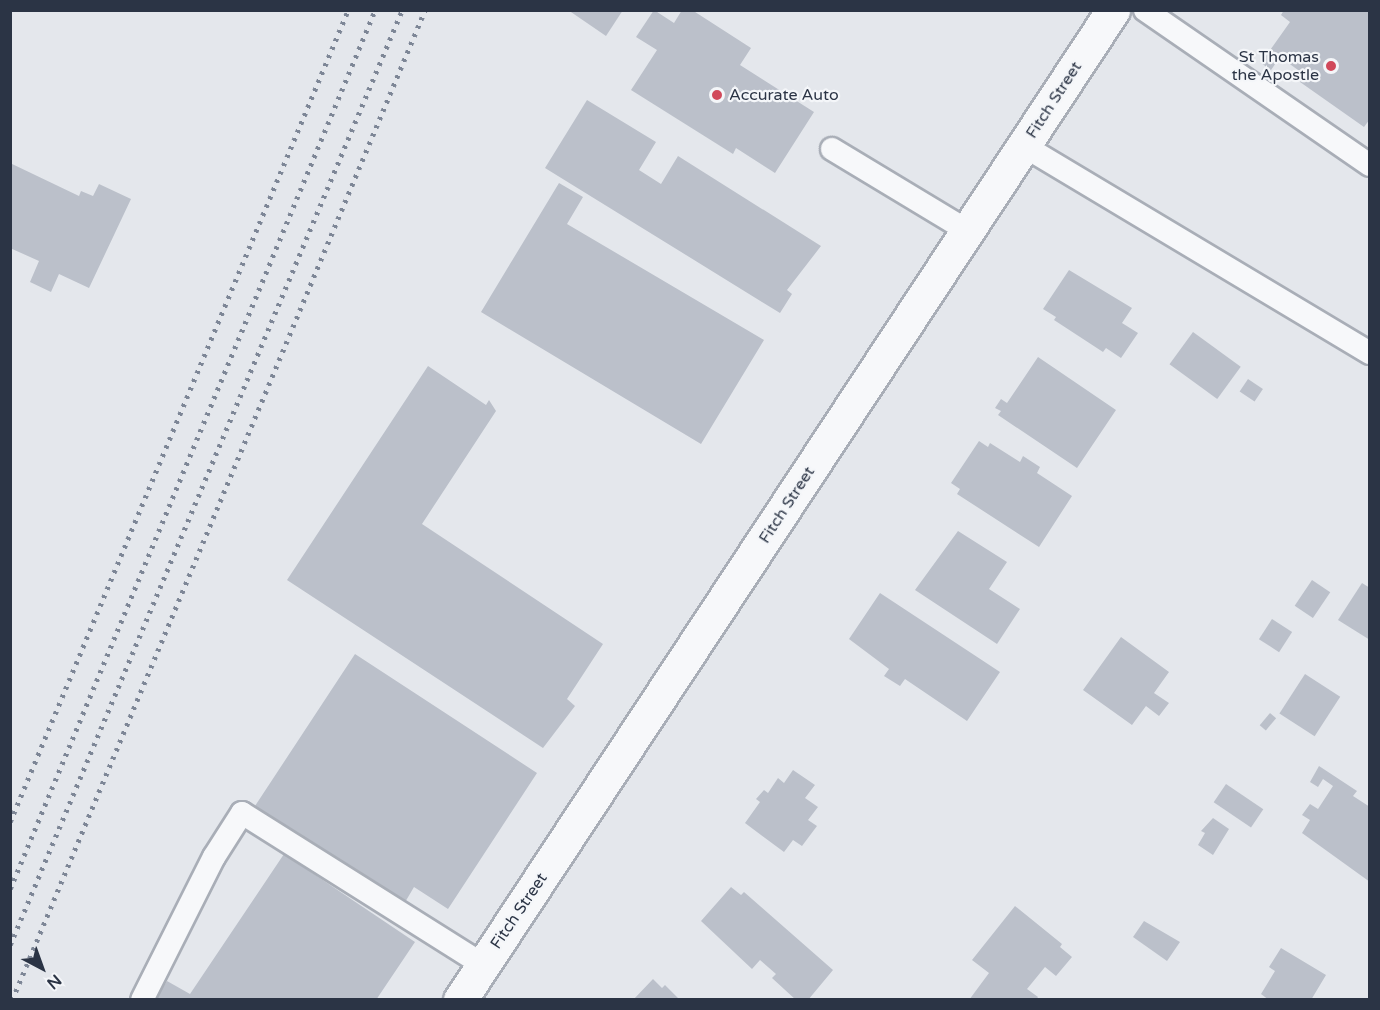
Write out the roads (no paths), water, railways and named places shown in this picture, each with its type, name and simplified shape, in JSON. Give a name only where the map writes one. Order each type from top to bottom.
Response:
[{"type":"street","name":"Fitch Street","points":[[460,999],[1113,10]]},
{"type":"lane","points":[[1145,10],[1370,165]]},
{"type":"lane","points":[[1024,146],[1370,353]]},
{"type":"lane","points":[[832,149],[968,231]]},
{"type":"lane","points":[[142,999],[214,857],[242,813],[483,965]]},
{"type":"railway","points":[[10,822],[348,10]]},
{"type":"railway","points":[[10,889],[375,10]]},
{"type":"railway","points":[[10,945],[402,10]]},
{"type":"railway","points":[[12,1000],[425,10]]},
{"type":"place","name":"St Thomas the Apostle","points":[[1331,66]]},
{"type":"place","name":"Accurate Auto","points":[[717,95]]}]
